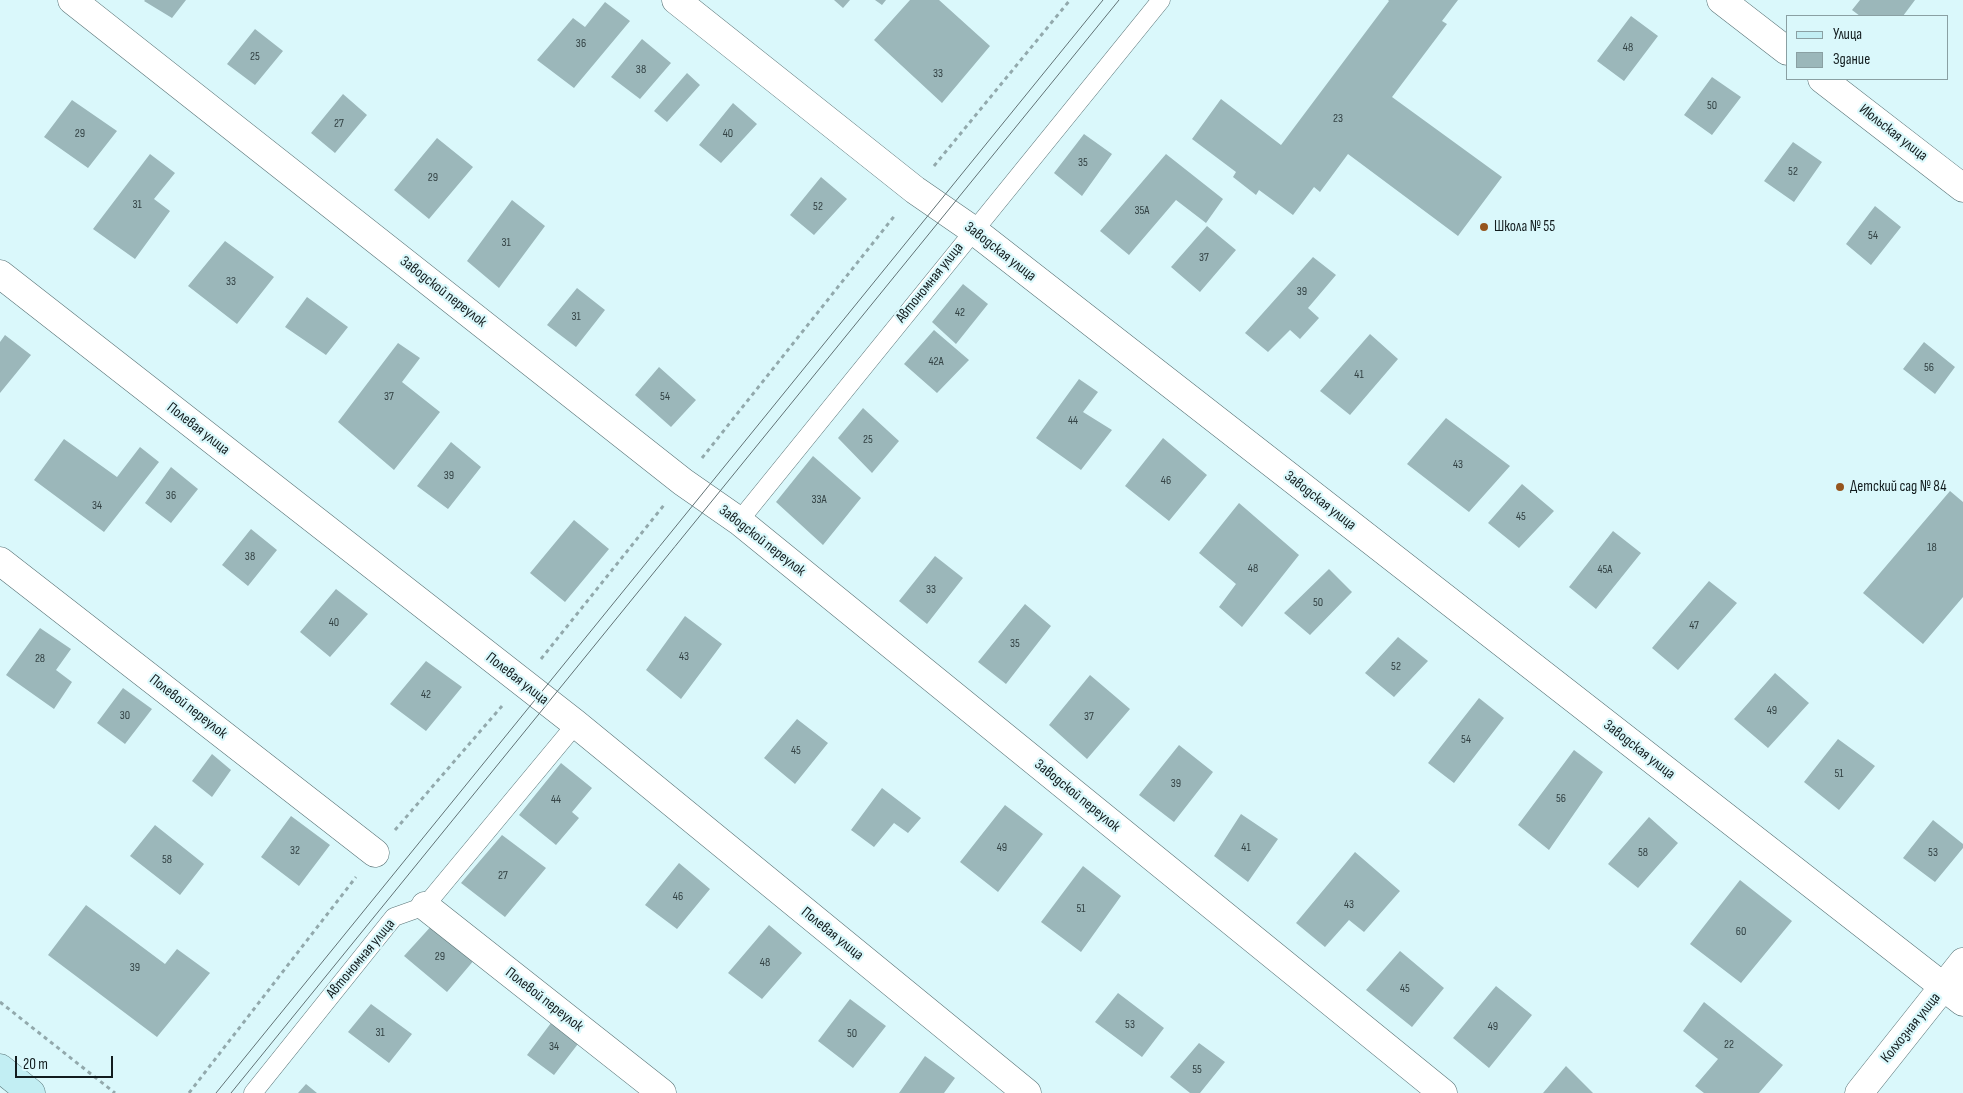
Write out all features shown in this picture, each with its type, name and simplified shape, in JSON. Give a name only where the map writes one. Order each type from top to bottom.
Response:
[{"type":"street","name":"Заводской переулок","points":[[72,0],[683,482],[739,521],[1443,1093]]},
{"type":"street","name":"Заводская улица","points":[[676,0],[915,190],[973,230],[1953,995]]},
{"type":"street","points":[[1721,0],[1786,50]]},
{"type":"street","name":"Июльская улица","points":[[1823,80],[1963,188]]},
{"type":"street","name":"Полевая улица","points":[[0,274],[576,724],[1027,1093]]},
{"type":"street","name":"Полевой переулок","points":[[0,561],[375,853]]},
{"type":"street","name":"Полевой переулок","points":[[425,906],[662,1093]]},
{"type":"street","name":"Колхозная улица","points":[[1859,1093],[1953,995],[1963,962]]},
{"type":"street","points":[[0,1068],[31,1093]]},
{"type":"lane","name":"Автономная улица","points":[[739,521],[1161,0]]},
{"type":"lane","points":[[425,906],[576,724]]},
{"type":"lane","name":"Автономная улица","points":[[253,1093],[394,917],[425,906]]},
{"type":"path","points":[[189,1093],[375,853],[522,683],[915,190],[1070,0]]},
{"type":"path","points":[[0,1002],[115,1093]]},
{"type":"building","points":[[145,0],[186,0],[172,18]]},
{"type":"building","points":[[834,0],[850,0],[843,8]]},
{"type":"building","points":[[875,0],[886,0],[882,5]]},
{"type":"building","points":[[910,0],[939,0],[990,46],[942,103],[874,40]]},
{"type":"building","points":[[1388,0],[1458,0],[1442,21],[1447,24],[1392,97],[1502,177],[1458,236],[1348,154],[1320,192],[1314,187],[1293,215],[1259,190],[1256,195],[1233,177],[1236,172],[1192,139],[1221,99],[1281,145]]},
{"type":"building","points":[[1860,0],[1915,0],[1904,15],[1859,15],[1852,10]]},
{"type":"building","points":[[605,2],[630,21],[574,88],[537,60],[573,18],[585,27]]},
{"type":"building","points":[[1631,16],[1658,36],[1624,81],[1597,61]]},
{"type":"building","points":[[255,29],[283,51],[255,85],[227,64]]},
{"type":"building","points":[[642,39],[671,63],[640,99],[611,77]]},
{"type":"building","points":[[687,73],[700,85],[667,122],[654,111]]},
{"type":"building","points":[[1712,77],[1741,97],[1712,135],[1684,115]]},
{"type":"building","points":[[343,94],[367,115],[335,153],[311,133]]},
{"type":"building","points":[[72,100],[117,131],[88,168],[44,137]]},
{"type":"building","points":[[733,103],[757,124],[721,163],[699,145]]},
{"type":"building","points":[[1084,134],[1112,154],[1082,196],[1054,173]]},
{"type":"building","points":[[437,138],[473,167],[429,219],[394,190]]},
{"type":"building","points":[[1793,142],[1822,162],[1794,202],[1764,181]]},
{"type":"building","points":[[150,154],[175,173],[154,199],[170,211],[135,259],[93,229]]},
{"type":"building","points":[[1166,154],[1223,199],[1206,223],[1176,200],[1129,255],[1100,231]]},
{"type":"building","points":[[821,177],[847,199],[814,235],[790,215]]},
{"type":"building","points":[[512,200],[545,226],[499,288],[467,261]]},
{"type":"building","points":[[1875,206],[1901,227],[1871,265],[1846,244]]},
{"type":"building","points":[[1207,226],[1236,250],[1200,292],[1171,267]]},
{"type":"building","points":[[225,241],[274,277],[237,324],[188,286]]},
{"type":"building","points":[[1313,257],[1336,275],[1308,308],[1319,318],[1300,339],[1290,330],[1268,352],[1245,333]]},
{"type":"building","points":[[963,284],[988,304],[956,344],[932,322]]},
{"type":"building","points":[[577,288],[605,310],[576,347],[547,325]]},
{"type":"building","points":[[307,297],[348,327],[326,355],[285,327]]},
{"type":"building","points":[[934,330],[969,360],[937,393],[904,364]]},
{"type":"building","points":[[1370,334],[1398,359],[1350,415],[1320,391]]},
{"type":"building","points":[[5,335],[31,355],[0,393],[0,342]]},
{"type":"building","points":[[1924,342],[1955,367],[1935,394],[1903,369]]},
{"type":"building","points":[[398,343],[420,358],[402,382],[440,412],[394,470],[338,422]]},
{"type":"building","points":[[659,367],[696,400],[671,427],[635,395]]},
{"type":"building","points":[[1079,379],[1098,392],[1083,412],[1112,430],[1081,470],[1036,438]]},
{"type":"building","points":[[863,408],[899,441],[872,473],[838,438]]},
{"type":"building","points":[[1446,418],[1510,466],[1469,512],[1407,464]]},
{"type":"building","points":[[1163,438],[1207,475],[1169,521],[1125,486]]},
{"type":"building","points":[[64,439],[117,477],[140,447],[159,462],[104,532],[34,480]]},
{"type":"building","points":[[451,442],[481,467],[448,509],[417,486]]},
{"type":"building","points":[[813,456],[861,498],[823,545],[776,502]]},
{"type":"building","points":[[171,467],[198,489],[171,523],[145,503]]},
{"type":"building","points":[[1522,484],[1554,511],[1519,548],[1488,523]]},
{"type":"building","points":[[1950,491],[1963,502],[1963,597],[1923,644],[1863,593]]},
{"type":"building","points":[[1239,503],[1299,555],[1242,627],[1219,607],[1236,584],[1199,553]]},
{"type":"building","points":[[574,520],[609,549],[565,602],[530,573]]},
{"type":"building","points":[[251,529],[277,550],[248,586],[222,565]]},
{"type":"building","points":[[1613,531],[1641,553],[1596,609],[1569,587]]},
{"type":"building","points":[[935,556],[963,578],[927,624],[899,601]]},
{"type":"building","points":[[1329,569],[1352,592],[1310,635],[1284,613]]},
{"type":"building","points":[[1709,581],[1737,603],[1678,670],[1652,648]]},
{"type":"building","points":[[336,589],[368,614],[330,657],[300,632]]},
{"type":"building","points":[[1025,604],[1051,626],[1006,684],[978,662]]},
{"type":"building","points":[[685,616],[722,644],[681,699],[646,670]]},
{"type":"building","points":[[40,628],[71,649],[56,670],[72,682],[54,709],[6,675]]},
{"type":"building","points":[[1398,637],[1428,661],[1394,697],[1365,673]]},
{"type":"building","points":[[426,661],[462,687],[426,731],[390,704]]},
{"type":"building","points":[[1775,673],[1809,703],[1768,748],[1734,719]]},
{"type":"building","points":[[1090,675],[1130,709],[1087,759],[1049,725]]},
{"type":"building","points":[[123,688],[152,709],[125,744],[97,723]]},
{"type":"building","points":[[1479,698],[1504,718],[1454,783],[1428,763]]},
{"type":"building","points":[[797,719],[828,743],[795,784],[764,758]]},
{"type":"building","points":[[1838,739],[1875,766],[1839,810],[1804,782]]},
{"type":"building","points":[[1179,745],[1213,772],[1174,822],[1139,795]]},
{"type":"building","points":[[1574,750],[1603,772],[1549,850],[1518,825]]},
{"type":"building","points":[[212,754],[231,770],[212,797],[192,781]]},
{"type":"building","points":[[561,763],[592,788],[572,812],[579,818],[556,845],[519,815]]},
{"type":"building","points":[[882,788],[921,818],[908,833],[894,823],[874,847],[851,830]]},
{"type":"building","points":[[1005,805],[1043,834],[998,892],[960,862]]},
{"type":"building","points":[[1241,814],[1278,839],[1248,882],[1214,856]]},
{"type":"building","points":[[291,816],[330,845],[299,886],[261,857]]},
{"type":"building","points":[[1649,817],[1678,843],[1638,888],[1608,864]]},
{"type":"building","points":[[1933,820],[1963,844],[1963,848],[1935,882],[1903,858]]},
{"type":"building","points":[[155,825],[204,864],[180,895],[130,856]]},
{"type":"building","points":[[502,835],[546,868],[505,917],[461,883]]},
{"type":"building","points":[[1355,852],[1400,891],[1364,932],[1349,920],[1325,947],[1296,923]]},
{"type":"building","points":[[679,863],[710,889],[677,929],[645,905]]},
{"type":"building","points":[[1083,866],[1121,896],[1081,952],[1041,922]]},
{"type":"building","points":[[1740,880],[1792,921],[1741,983],[1690,944]]},
{"type":"building","points":[[86,905],[165,964],[177,949],[210,973],[157,1037],[48,955]]},
{"type":"building","points":[[434,923],[475,959],[447,992],[404,956]]},
{"type":"building","points":[[769,925],[802,953],[762,999],[728,973]]},
{"type":"building","points":[[1400,951],[1444,988],[1412,1027],[1366,990]]},
{"type":"building","points":[[1496,986],[1532,1015],[1489,1068],[1453,1038]]},
{"type":"building","points":[[1118,993],[1164,1028],[1142,1057],[1095,1022]]},
{"type":"building","points":[[850,999],[886,1026],[853,1068],[818,1041]]},
{"type":"building","points":[[1704,1002],[1783,1065],[1759,1093],[1704,1093],[1695,1086],[1718,1059],[1683,1031]]},
{"type":"building","points":[[371,1004],[412,1034],[389,1063],[348,1032]]},
{"type":"building","points":[[554,1019],[581,1040],[554,1075],[527,1055]]},
{"type":"building","points":[[1199,1043],[1225,1062],[1200,1093],[1190,1093],[1170,1077]]},
{"type":"building","points":[[925,1056],[955,1078],[944,1093],[899,1093]]},
{"type":"building","points":[[1566,1066],[1593,1093],[1543,1093]]},
{"type":"building","points":[[306,1084],[317,1093],[298,1093]]},
{"type":"tram line","points":[[216,1093],[1103,0]]},
{"type":"tram line","points":[[231,1093],[1119,0]]},
{"type":"place","name":"Школа № 55","points":[[1484,227]]},
{"type":"place","name":"Детский сад № 84","points":[[1840,487]]}]
